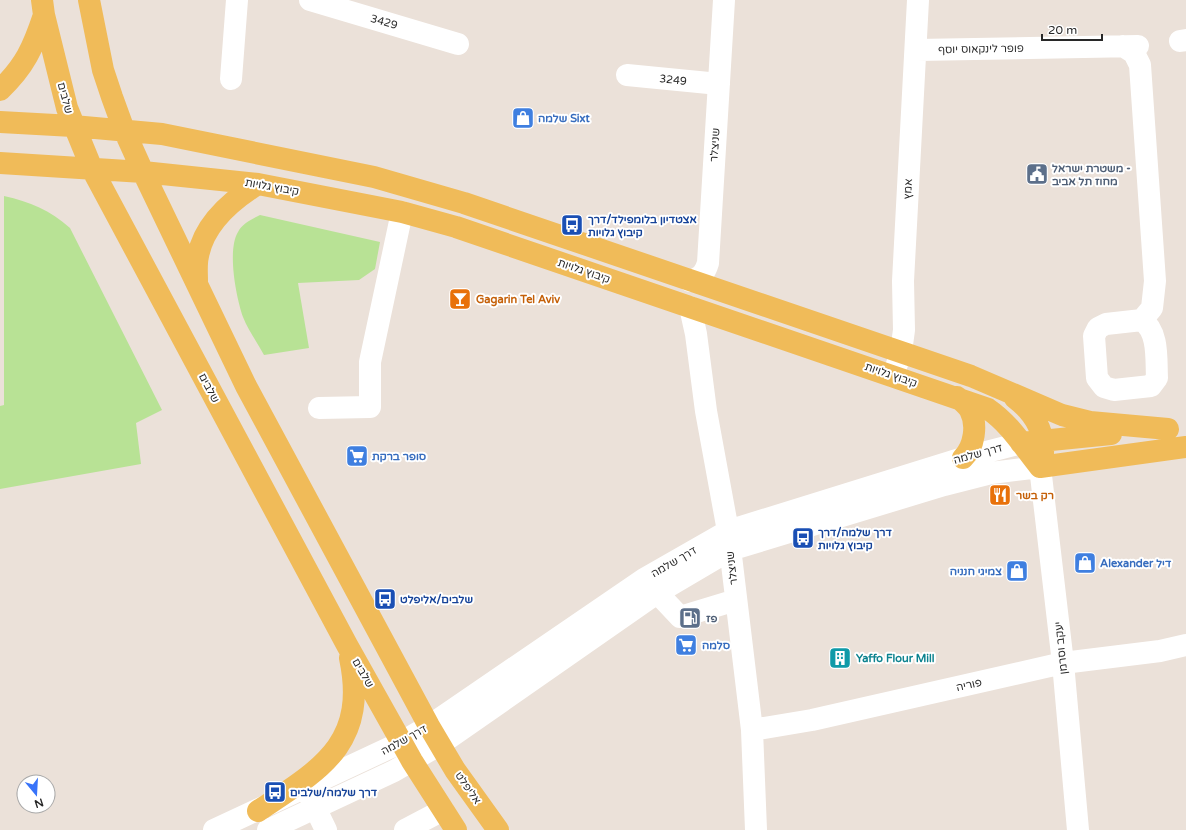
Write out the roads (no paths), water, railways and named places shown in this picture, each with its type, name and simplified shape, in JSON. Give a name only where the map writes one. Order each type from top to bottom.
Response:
[{"type":"main road","points":[[89,0],[103,70],[124,130],[143,172],[197,281],[246,386],[434,736]]},
{"type":"main road","points":[[0,90],[26,60],[34,46],[43,8]]},
{"type":"main road","name":"שלבים","points":[[43,8],[73,126],[92,168],[347,645],[412,761]]},
{"type":"main road","points":[[0,122],[73,126],[162,134],[374,177],[464,203],[901,352],[1004,389],[1062,415],[1090,422],[1177,428]]},
{"type":"main road","name":"קיבוץ גלויות","points":[[0,163],[143,172],[258,184],[402,212],[456,227],[690,308],[957,397],[988,409],[1000,417],[1040,466]]},
{"type":"main road","points":[[197,281],[198,256],[211,227],[230,204],[258,184]]},
{"type":"main road","points":[[1004,389],[1019,401],[1038,424],[1044,439],[1040,466]]},
{"type":"main road","points":[[957,397],[971,411],[973,423],[972,440],[967,454],[963,458]]},
{"type":"main road","name":"דרך שלמה","points":[[1021,442],[1177,428]]},
{"type":"main road","name":"דרך שלמה","points":[[1040,466],[1186,447]]},
{"type":"main road","points":[[258,811],[306,779],[326,762],[342,742],[353,711],[354,692],[353,673],[347,645]]},
{"type":"main road","name":"אליפלט","points":[[434,736],[498,830]]},
{"type":"main road","points":[[412,761],[456,830]]},
{"type":"street","points":[[231,79],[237,0]]},
{"type":"street","name":"3429","points":[[310,0],[458,44]]},
{"type":"street","name":"שניצלר","points":[[690,281],[703,275],[708,263],[724,0]]},
{"type":"street","name":"אמץ","points":[[893,376],[901,352],[904,330],[903,281],[917,50],[918,0]]},
{"type":"street","name":"פופר לינקאוס יוסף","points":[[917,50],[1132,46],[1140,65],[1155,281],[1152,308],[1142,320]]},
{"type":"street","name":"3249","points":[[627,75],[719,84]]},
{"type":"street","points":[[319,408],[370,407],[370,362],[402,212]]},
{"type":"street","name":"שניצלר","points":[[690,308],[696,334],[706,411],[729,541],[752,730],[756,830]]},
{"type":"street","name":"דרך שלמה","points":[[268,830],[316,809],[412,761],[434,736],[651,586],[729,541],[963,458],[1021,442]]},
{"type":"street","name":"דרך שלמה","points":[[729,541],[991,473],[1040,466]]},
{"type":"street","name":"יעקב וסרמן","points":[[1040,466],[1063,663],[1078,830]]},
{"type":"street","points":[[651,586],[680,617],[736,600]]},
{"type":"street","name":"פוריה","points":[[752,730],[812,720],[1063,663],[1160,651],[1186,645]]},
{"type":"street","name":"דרך שלמה","points":[[214,830],[258,811],[402,742],[434,736]]},
{"type":"street","points":[[306,788],[326,830]]},
{"type":"street","points":[[405,830],[443,810]]},
{"type":"place","name":"שלמה Sixt","points":[[523,118]]},
{"type":"place","name":"משטרת ישראל - מחוז תל אביב","points":[[1037,174]]},
{"type":"place","name":"אצטדיון בלומפילד/דרך קיבוץ גלויות","points":[[572,225]]},
{"type":"place","name":"Gagarin Tel Aviv","points":[[460,299]]},
{"type":"place","name":"סופר ברקת","points":[[357,456]]},
{"type":"place","name":"רק בשר","points":[[1000,495]]},
{"type":"place","name":"דרך שלמה/דרך קיבוץ גלויות","points":[[803,538]]},
{"type":"place","name":"Alexander דיל","points":[[1085,563]]},
{"type":"place","name":"צמיגי חנניה","points":[[1017,571]]},
{"type":"place","name":"שלבים/אליפלט","points":[[385,599]]},
{"type":"place","name":"פז","points":[[690,618]]},
{"type":"place","name":"סלמה","points":[[686,645]]},
{"type":"place","name":"Yaffo Flour Mill","points":[[840,658]]},
{"type":"place","name":"דרך שלמה/שלבים","points":[[275,792]]}]
